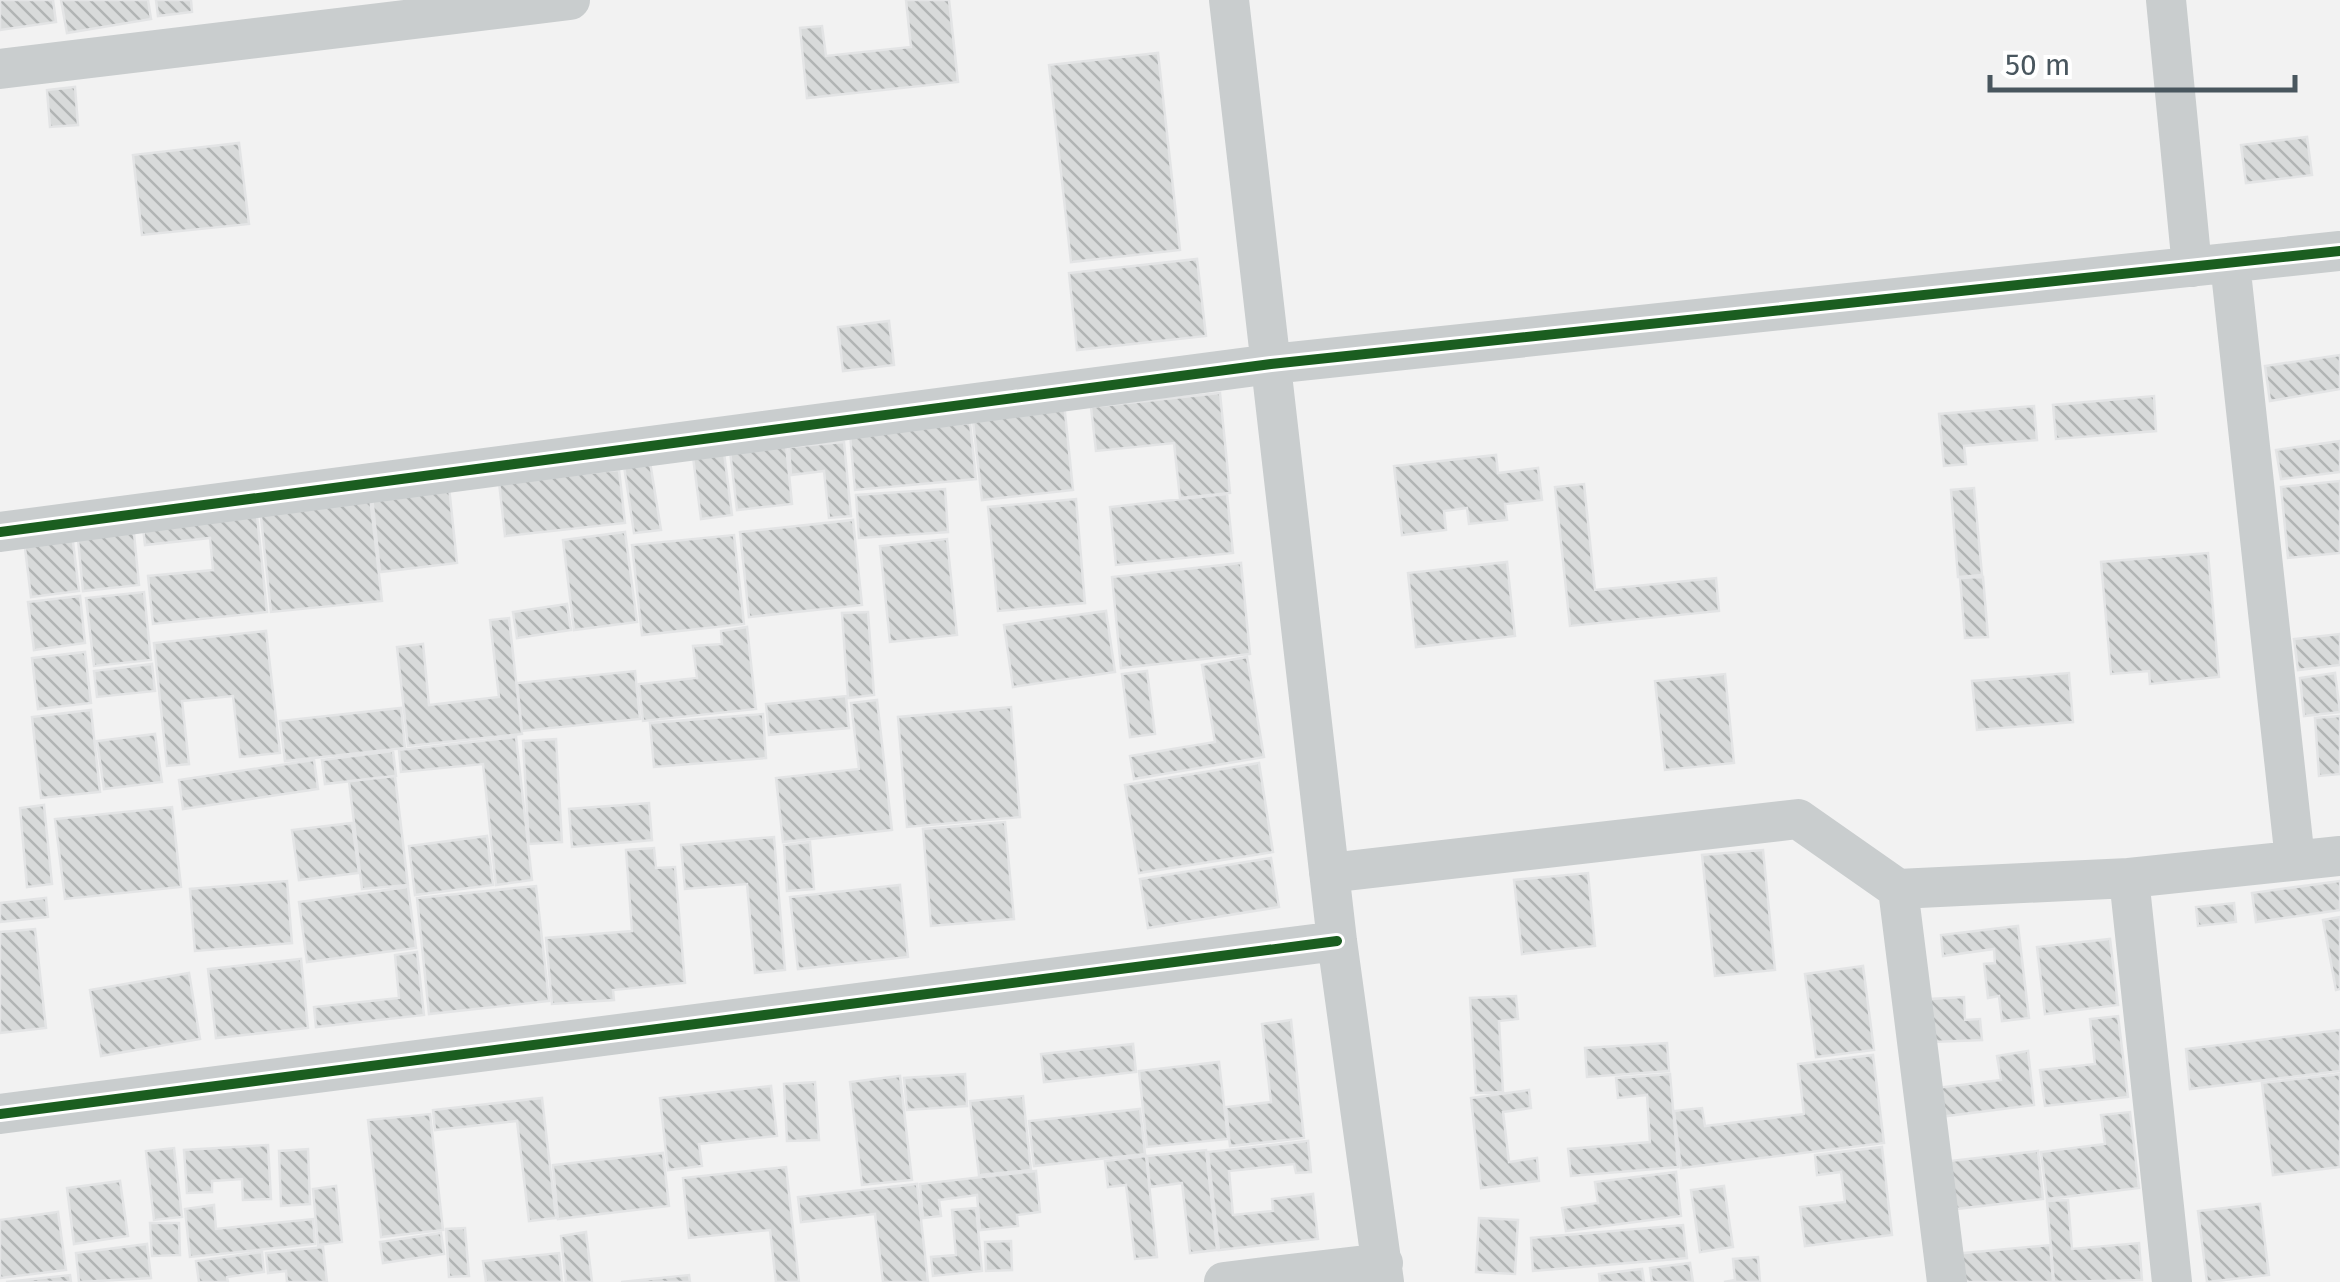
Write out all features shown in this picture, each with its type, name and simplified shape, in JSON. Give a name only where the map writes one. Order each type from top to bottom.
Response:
[{"type":"street","points":[[0,69],[570,0]]},
{"type":"street","points":[[1224,1282],[1383,1273],[1336,941],[1230,0]]},
{"type":"street","points":[[2166,0],[2211,265],[2295,860]]},
{"type":"street","points":[[0,532],[1271,364],[2340,251]]},
{"type":"street","points":[[1329,873],[1798,819],[1898,890],[2129,878],[2340,856]]},
{"type":"street","points":[[2129,878],[2172,1282]]},
{"type":"street","points":[[1898,890],[1947,1282]]},
{"type":"street","points":[[0,1114],[1336,941]]},
{"type":"building","points":[[0,0],[53,0],[56,22],[0,30]]},
{"type":"building","points":[[61,0],[148,0],[151,19],[67,33]]},
{"type":"building","points":[[156,0],[191,0],[192,12],[158,16]]},
{"type":"building","points":[[906,0],[949,0],[958,82],[807,98],[800,28],[822,26],[826,56],[911,47]]},
{"type":"building","points":[[1158,53],[1180,250],[1071,262],[1049,65]]},
{"type":"building","points":[[75,87],[78,125],[50,127],[47,90]]},
{"type":"building","points":[[2307,137],[2312,175],[2246,183],[2241,145]]},
{"type":"building","points":[[239,143],[249,224],[142,235],[133,155]]},
{"type":"building","points":[[1197,259],[1206,336],[1077,350],[1069,273]]},
{"type":"building","points":[[889,321],[894,365],[843,371],[838,327]]},
{"type":"building","points":[[2340,355],[2340,389],[2270,401],[2265,366]]},
{"type":"building","points":[[1220,393],[1230,493],[1180,498],[1174,443],[1096,451],[1091,407]]},
{"type":"building","points":[[2154,396],[2156,431],[2056,439],[2053,405]]},
{"type":"building","points":[[1064,403],[1073,490],[982,500],[972,412]]},
{"type":"building","points":[[2034,406],[2037,440],[1964,446],[1966,464],[1944,466],[1939,414]]},
{"type":"building","points":[[970,423],[976,479],[855,490],[850,434]]},
{"type":"building","points":[[2340,441],[2340,472],[2281,479],[2276,450]]},
{"type":"building","points":[[844,442],[851,516],[829,518],[824,471],[791,475],[789,447]]},
{"type":"building","points":[[723,445],[732,515],[701,519],[692,449]]},
{"type":"building","points":[[786,445],[792,504],[737,510],[730,451]]},
{"type":"building","points":[[1496,455],[1498,473],[1538,468],[1542,500],[1505,504],[1507,520],[1469,524],[1467,508],[1444,511],[1446,530],[1402,535],[1394,466]]},
{"type":"building","points":[[650,462],[661,530],[634,533],[624,466]]},
{"type":"building","points":[[619,470],[625,523],[505,536],[499,482]]},
{"type":"building","points":[[2340,481],[2340,553],[2288,558],[2281,487]]},
{"type":"building","points":[[1584,484],[1595,590],[1716,578],[1719,611],[1570,626],[1555,487]]},
{"type":"building","points":[[449,487],[457,563],[380,572],[372,496]]},
{"type":"building","points":[[1974,488],[1982,575],[1958,577],[1951,490]]},
{"type":"building","points":[[945,489],[948,532],[859,538],[856,495]]},
{"type":"building","points":[[1227,494],[1233,553],[1116,565],[1110,507]]},
{"type":"building","points":[[370,497],[382,601],[271,612],[260,508]]},
{"type":"building","points":[[1076,499],[1085,603],[998,611],[988,507]]},
{"type":"building","points":[[256,506],[267,612],[153,624],[148,576],[213,570],[210,538],[145,545],[142,518]]},
{"type":"building","points":[[853,520],[862,605],[749,617],[740,532]]},
{"type":"building","points":[[133,523],[139,585],[83,591],[77,529]]},
{"type":"building","points":[[625,532],[637,622],[574,630],[563,540]]},
{"type":"building","points":[[72,534],[79,591],[31,597],[24,540]]},
{"type":"building","points":[[734,535],[744,624],[642,635],[632,545]]},
{"type":"building","points":[[947,539],[957,635],[890,642],[880,546]]},
{"type":"building","points":[[2208,553],[2219,677],[2150,684],[2149,671],[2111,674],[2101,562]]},
{"type":"building","points":[[1507,562],[1515,636],[1416,647],[1408,573]]},
{"type":"building","points":[[1241,563],[1250,654],[1121,668],[1112,577]]},
{"type":"building","points":[[1983,577],[1988,637],[1965,638],[1960,578]]},
{"type":"building","points":[[144,592],[151,660],[94,666],[86,598]]},
{"type":"building","points":[[80,596],[85,643],[34,650],[28,602]]},
{"type":"building","points":[[567,604],[571,630],[517,638],[513,612]]},
{"type":"building","points":[[1106,611],[1115,672],[1013,687],[1004,625]]},
{"type":"building","points":[[868,612],[874,695],[848,698],[842,613]]},
{"type":"building","points":[[509,618],[522,734],[408,746],[397,647],[423,644],[429,705],[499,697],[490,620]]},
{"type":"building","points":[[747,627],[756,709],[643,721],[639,684],[697,678],[693,646],[722,644],[721,631]]},
{"type":"building","points":[[266,631],[280,753],[240,757],[233,696],[182,701],[189,764],[167,766],[154,643]]},
{"type":"building","points":[[2340,634],[2340,665],[2298,670],[2294,639]]},
{"type":"building","points":[[85,652],[91,703],[38,709],[32,658]]},
{"type":"building","points":[[1247,657],[1264,757],[1134,779],[1130,756],[1215,742],[1202,665]]},
{"type":"building","points":[[152,664],[155,691],[97,697],[94,671]]},
{"type":"building","points":[[635,671],[640,719],[522,731],[517,683]]},
{"type":"building","points":[[1147,671],[1155,734],[1130,737],[1122,674]]},
{"type":"building","points":[[2069,673],[2073,722],[1977,730],[1972,681]]},
{"type":"building","points":[[2335,673],[2340,712],[2304,716],[2300,678]]},
{"type":"building","points":[[1725,674],[1734,763],[1665,770],[1655,681]]},
{"type":"building","points":[[846,696],[849,728],[769,735],[766,704]]},
{"type":"building","points":[[877,700],[892,830],[783,842],[776,778],[859,769],[851,703]]},
{"type":"building","points":[[1011,707],[1020,817],[907,827],[898,717]]},
{"type":"building","points":[[401,708],[405,748],[285,761],[280,721]]},
{"type":"building","points":[[91,710],[100,792],[41,798],[32,717]]},
{"type":"building","points":[[763,714],[766,758],[654,767],[650,723]]},
{"type":"building","points":[[2340,716],[2340,774],[2319,776],[2315,718]]},
{"type":"building","points":[[155,734],[162,782],[104,789],[97,741]]},
{"type":"building","points":[[516,737],[532,880],[496,885],[483,764],[401,772],[399,750]]},
{"type":"building","points":[[556,739],[562,842],[529,844],[523,741]]},
{"type":"building","points":[[393,751],[396,776],[325,784],[322,760]]},
{"type":"building","points":[[314,760],[318,789],[183,809],[179,780]]},
{"type":"building","points":[[1259,763],[1273,852],[1139,873],[1125,785]]},
{"type":"building","points":[[395,776],[408,885],[362,889],[349,781]]},
{"type":"building","points":[[649,803],[652,840],[572,847],[569,809]]},
{"type":"building","points":[[44,805],[52,884],[27,887],[20,808]]},
{"type":"building","points":[[172,807],[181,887],[65,899],[55,819]]},
{"type":"building","points":[[1005,822],[1014,919],[931,926],[923,829]]},
{"type":"building","points":[[352,823],[359,873],[299,880],[292,830]]},
{"type":"building","points":[[487,836],[493,885],[415,895],[409,846]]},
{"type":"building","points":[[774,837],[785,970],[755,973],[747,884],[685,889],[681,845]]},
{"type":"building","points":[[810,842],[814,889],[787,891],[784,845]]},
{"type":"building","points":[[654,848],[656,868],[675,867],[685,983],[613,990],[614,1000],[552,1004],[546,938],[632,931],[626,850]]},
{"type":"building","points":[[1763,850],[1775,970],[1715,976],[1702,855]]},
{"type":"building","points":[[1271,858],[1279,907],[1148,928],[1140,879]]},
{"type":"building","points":[[1588,873],[1595,946],[1522,954],[1514,880]]},
{"type":"building","points":[[287,881],[292,943],[195,951],[190,889]]},
{"type":"building","points":[[2340,881],[2340,910],[2256,922],[2252,893]]},
{"type":"building","points":[[900,885],[908,957],[798,969],[790,897]]},
{"type":"building","points":[[536,886],[549,1001],[429,1014],[417,898]]},
{"type":"building","points":[[408,887],[416,948],[307,962],[299,902]]},
{"type":"building","points":[[46,898],[48,917],[0,922],[0,903]]},
{"type":"building","points":[[2234,903],[2236,922],[2198,926],[2196,907]]},
{"type":"building","points":[[2340,917],[2340,989],[2336,990],[2323,920]]},
{"type":"building","points":[[2018,926],[2029,1018],[2002,1021],[1999,996],[1988,998],[1984,964],[1995,963],[1994,949],[1943,956],[1941,935]]},
{"type":"building","points":[[35,929],[46,1028],[0,1033],[0,932]]},
{"type":"building","points":[[2110,939],[2118,1005],[2045,1014],[2037,947]]},
{"type":"building","points":[[417,952],[424,1015],[316,1027],[314,1007],[399,998],[395,955]]},
{"type":"building","points":[[301,959],[308,1028],[216,1038],[208,969]]},
{"type":"building","points":[[1863,966],[1874,1050],[1816,1057],[1805,974]]},
{"type":"building","points":[[189,973],[200,1039],[101,1056],[90,990]]},
{"type":"building","points":[[1516,996],[1518,1019],[1499,1021],[1503,1092],[1476,1093],[1470,998]]},
{"type":"building","points":[[1964,997],[1965,1020],[1980,1019],[1982,1040],[1932,1042],[1930,999]]},
{"type":"building","points":[[2118,1016],[2128,1097],[2045,1106],[2040,1070],[2095,1064],[2090,1019]]},
{"type":"building","points":[[1291,1020],[1304,1138],[1230,1146],[1226,1107],[1271,1102],[1262,1024]]},
{"type":"building","points":[[2340,1030],[2340,1071],[2190,1089],[2186,1049]]},
{"type":"building","points":[[1667,1043],[1669,1071],[1587,1077],[1585,1048]]},
{"type":"building","points":[[1133,1044],[1136,1072],[1044,1082],[1041,1054]]},
{"type":"building","points":[[2028,1051],[2034,1105],[1939,1117],[1936,1088],[2001,1080],[1997,1056]]},
{"type":"building","points":[[1873,1055],[1884,1143],[1681,1168],[1674,1111],[1702,1108],[1705,1126],[1804,1114],[1798,1064]]},
{"type":"building","points":[[1219,1062],[1228,1139],[1147,1147],[1139,1071]]},
{"type":"building","points":[[965,1074],[967,1106],[907,1110],[904,1078]]},
{"type":"building","points":[[1670,1074],[1678,1167],[1571,1176],[1568,1149],[1650,1142],[1647,1095],[1618,1098],[1616,1078]]},
{"type":"building","points":[[2340,1074],[2340,1167],[2273,1175],[2262,1083]]},
{"type":"building","points":[[900,1076],[912,1180],[862,1185],[850,1082]]},
{"type":"building","points":[[815,1082],[819,1140],[787,1141],[784,1084]]},
{"type":"building","points":[[771,1086],[777,1136],[699,1144],[702,1166],[668,1170],[660,1098]]},
{"type":"building","points":[[1529,1090],[1531,1108],[1503,1112],[1509,1162],[1537,1158],[1539,1181],[1481,1188],[1471,1098]]},
{"type":"building","points":[[1023,1096],[1031,1170],[979,1175],[970,1101]]},
{"type":"building","points":[[542,1098],[556,1218],[529,1221],[517,1121],[435,1130],[433,1110]]},
{"type":"building","points":[[1140,1109],[1145,1154],[1034,1166],[1029,1121]]},
{"type":"building","points":[[2130,1112],[2139,1188],[2047,1199],[2041,1152],[2105,1144],[2101,1115]]},
{"type":"building","points":[[430,1114],[443,1230],[381,1237],[368,1120]]},
{"type":"building","points":[[1308,1141],[1311,1172],[1296,1173],[1294,1164],[1229,1171],[1233,1215],[1273,1211],[1272,1199],[1313,1194],[1318,1239],[1219,1250],[1208,1152]]},
{"type":"building","points":[[268,1145],[271,1199],[243,1200],[242,1179],[212,1181],[212,1192],[187,1193],[184,1150]]},
{"type":"building","points":[[1882,1147],[1892,1235],[1805,1246],[1800,1207],[1845,1202],[1841,1172],[1817,1175],[1815,1155]]},
{"type":"building","points":[[174,1148],[182,1217],[154,1220],[146,1151]]},
{"type":"building","points":[[308,1149],[310,1204],[281,1206],[279,1151]]},
{"type":"building","points":[[1206,1150],[1217,1250],[1190,1253],[1182,1183],[1150,1187],[1147,1156]]},
{"type":"building","points":[[2038,1151],[2043,1199],[1947,1210],[1941,1162]]},
{"type":"building","points":[[663,1153],[669,1206],[558,1219],[553,1165]]},
{"type":"building","points":[[1146,1156],[1157,1257],[1135,1259],[1126,1185],[1108,1187],[1105,1161]]},
{"type":"building","points":[[786,1167],[799,1282],[776,1282],[770,1230],[689,1238],[683,1178]]},
{"type":"building","points":[[1036,1171],[1040,1212],[1017,1215],[1018,1226],[980,1230],[977,1195],[939,1200],[941,1216],[923,1218],[920,1184]]},
{"type":"building","points":[[1676,1172],[1681,1216],[1566,1231],[1562,1208],[1598,1203],[1595,1182]]},
{"type":"building","points":[[120,1181],[128,1236],[74,1244],[67,1188]]},
{"type":"building","points":[[917,1184],[928,1282],[883,1282],[875,1214],[801,1222],[798,1197]]},
{"type":"building","points":[[336,1186],[342,1242],[318,1245],[313,1189]]},
{"type":"building","points":[[1724,1186],[1733,1247],[1700,1252],[1691,1190]]},
{"type":"building","points":[[2068,1200],[2072,1249],[2139,1243],[2142,1280],[2054,1282],[2047,1201]]},
{"type":"building","points":[[2260,1204],[2269,1275],[2207,1282],[2198,1211]]},
{"type":"building","points":[[214,1205],[216,1229],[313,1219],[315,1244],[190,1257],[185,1209]]},
{"type":"building","points":[[976,1208],[982,1271],[933,1276],[931,1257],[956,1255],[952,1210]]},
{"type":"building","points":[[58,1212],[66,1270],[0,1278],[0,1220]]},
{"type":"building","points":[[1479,1218],[1518,1220],[1515,1274],[1476,1272]]},
{"type":"building","points":[[150,1223],[179,1223],[180,1255],[152,1256]]},
{"type":"building","points":[[1683,1225],[1687,1258],[1533,1271],[1531,1238]]},
{"type":"building","points":[[465,1228],[469,1276],[449,1277],[446,1229]]},
{"type":"building","points":[[586,1232],[592,1282],[566,1282],[561,1236]]},
{"type":"building","points":[[441,1233],[444,1254],[383,1263],[380,1242]]},
{"type":"building","points":[[1011,1241],[1012,1270],[986,1271],[985,1242]]},
{"type":"building","points":[[147,1244],[151,1278],[79,1282],[76,1253]]},
{"type":"building","points":[[2050,1245],[2053,1282],[1956,1282],[1954,1254]]},
{"type":"building","points":[[323,1247],[327,1282],[287,1282],[286,1271],[268,1273],[266,1253]]},
{"type":"building","points":[[262,1252],[264,1272],[227,1277],[228,1282],[199,1282],[196,1261]]},
{"type":"building","points":[[559,1253],[562,1282],[486,1282],[483,1261]]},
{"type":"building","points":[[1758,1257],[1760,1282],[1724,1282],[1735,1280],[1733,1259]]},
{"type":"building","points":[[1690,1263],[1693,1282],[1652,1282],[1650,1268]]},
{"type":"building","points":[[1642,1269],[1644,1282],[1600,1282],[1599,1274]]},
{"type":"building","points":[[70,1275],[71,1282],[6,1282]]},
{"type":"building","points":[[689,1275],[690,1282],[621,1282]]},
{"type":"cycle path","points":[[0,532],[1271,364],[2340,251]]},
{"type":"cycle path","points":[[0,1114],[1337,941]]}]
